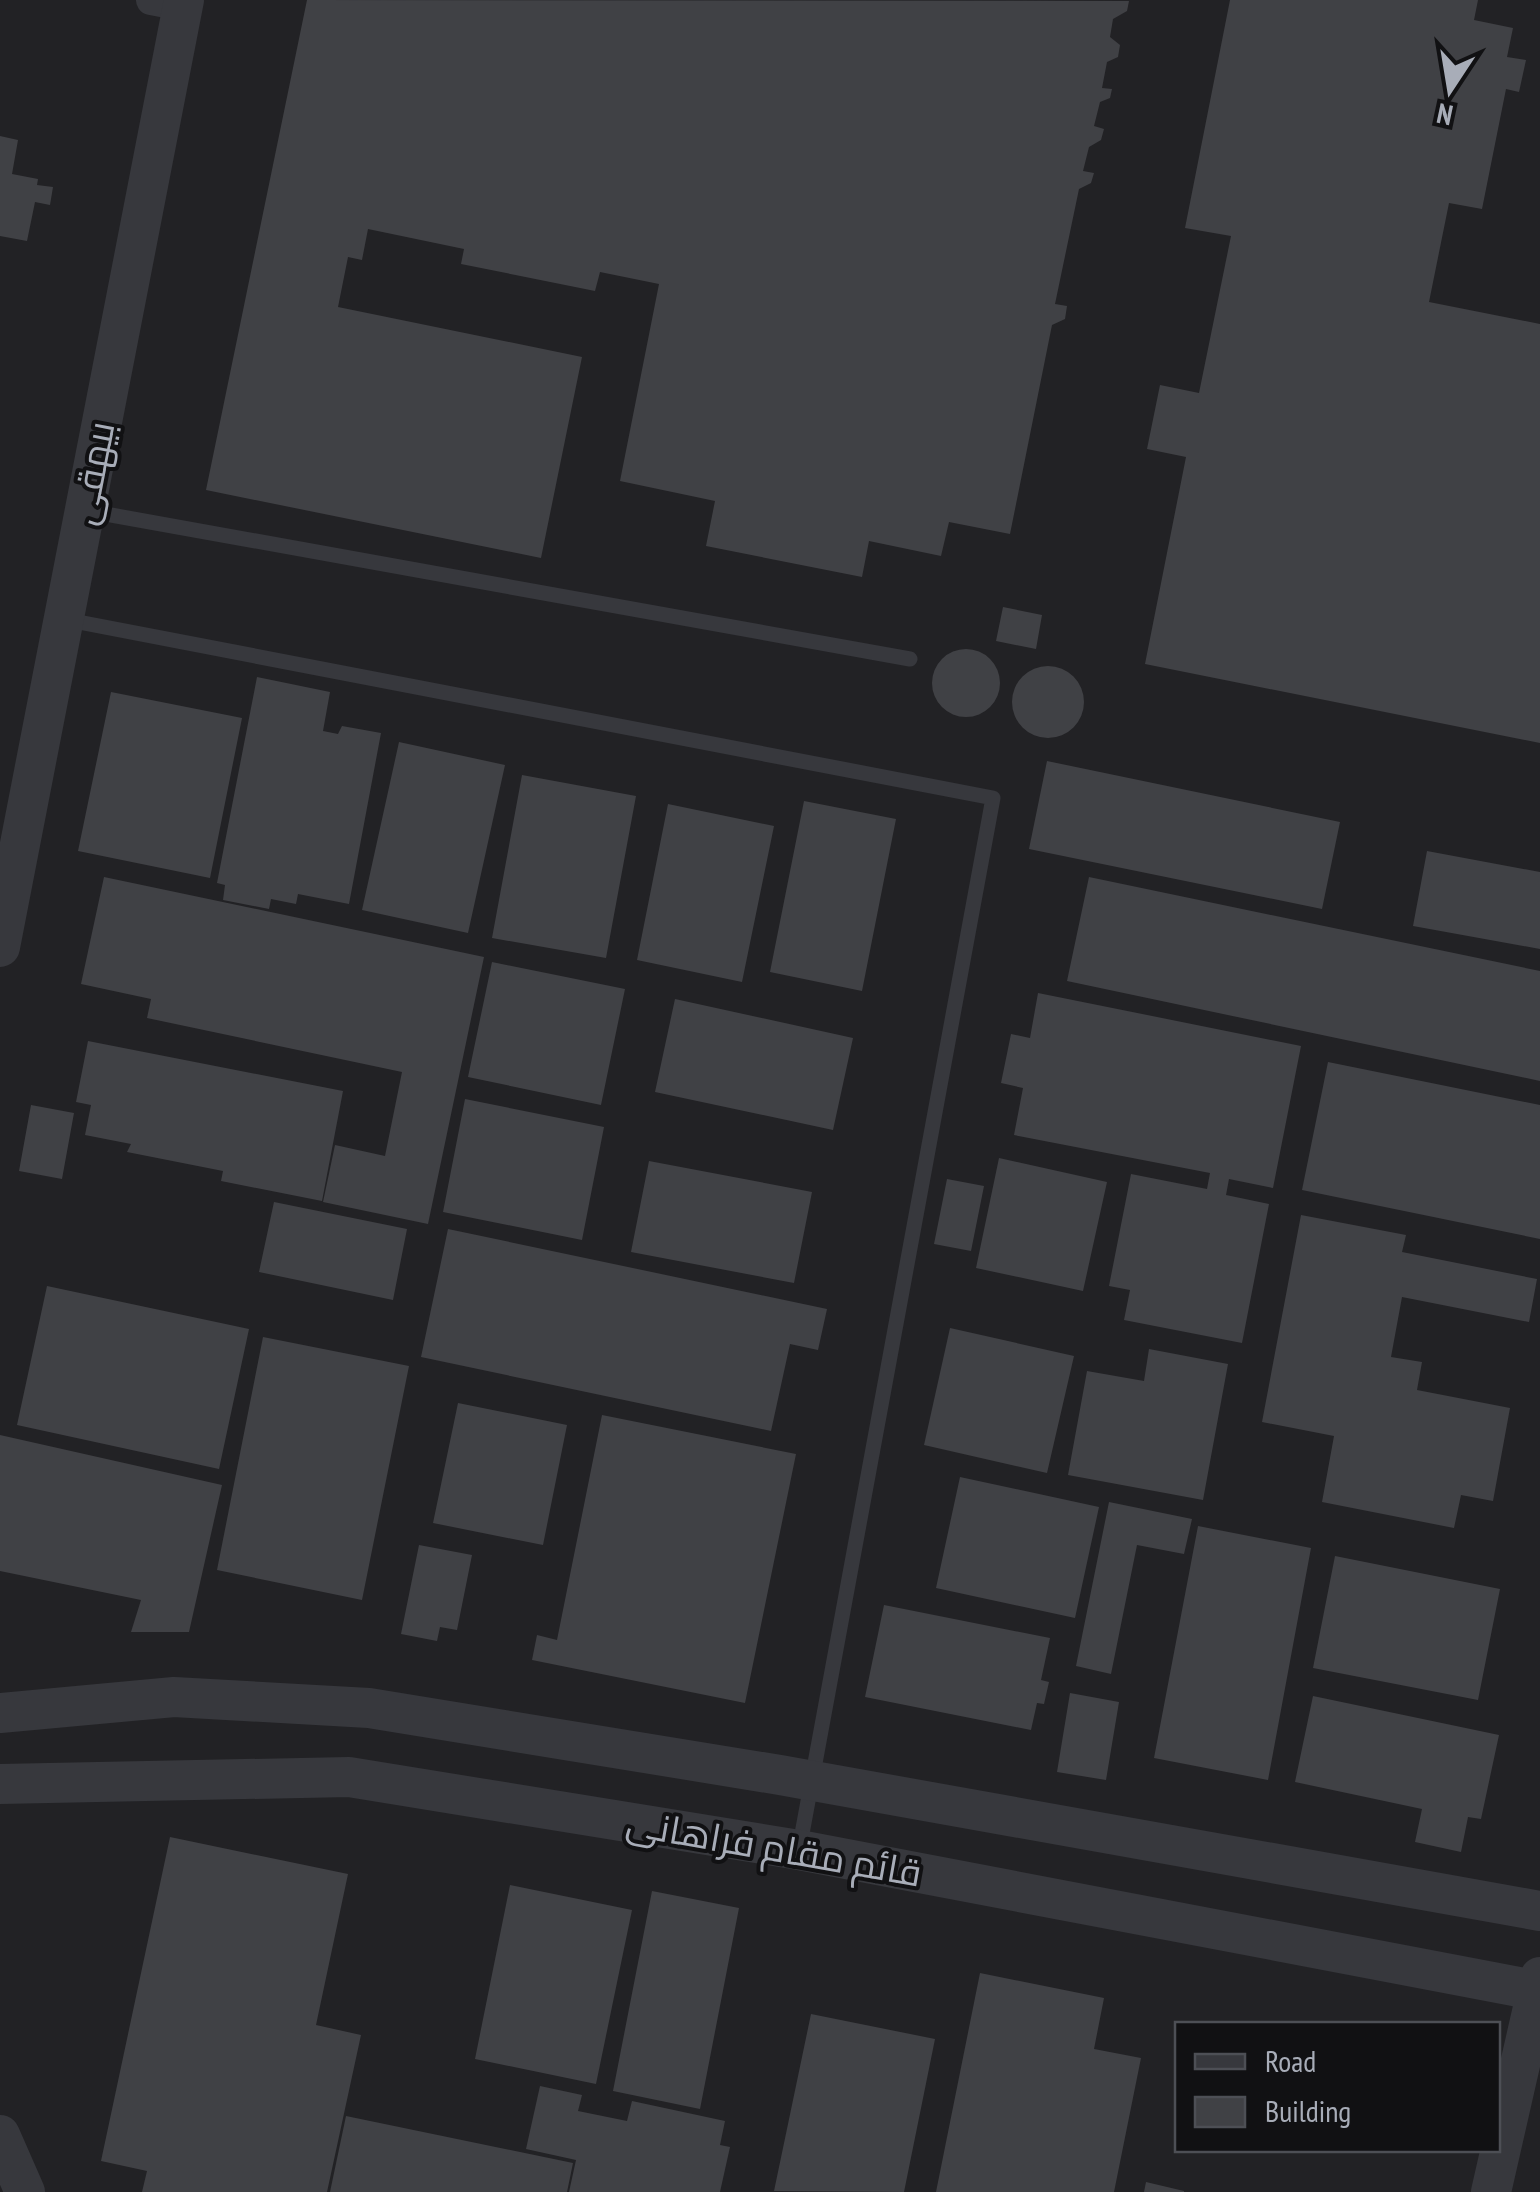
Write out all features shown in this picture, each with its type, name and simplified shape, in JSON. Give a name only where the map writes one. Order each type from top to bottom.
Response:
[{"type":"street","name":"بیهقی","points":[[0,947],[85,510],[172,2]]},
{"type":"street","name":"قائم مقام فراهانی","points":[[0,1712],[174,1696],[369,1708],[812,1780],[1540,1910]]},
{"type":"street","name":"قائم مقام فراهانی","points":[[0,1784],[349,1776],[798,1850],[1539,1986]]},
{"type":"street","points":[[1491,2192],[1539,1986]]},
{"type":"street","points":[[0,2135],[25,2192]]},
{"type":"lane","points":[[85,510],[910,659]]},
{"type":"lane","points":[[64,620],[992,798],[798,1850]]},
{"type":"shaded area","points":[[0,0],[1540,0],[1540,2192],[0,2192]]},
{"type":"building","points":[[307,0],[1129,1],[1127,11],[1113,19],[1110,37],[1120,45],[1118,57],[1107,62],[1102,88],[1112,89],[1110,98],[1100,102],[1094,126],[1104,129],[1101,140],[1089,147],[1083,171],[1094,173],[1091,183],[1079,189],[1055,304],[1067,306],[1065,319],[1052,325],[1010,534],[949,522],[941,556],[869,541],[862,577],[706,546],[715,501],[620,481],[659,284],[600,272],[595,291],[461,264],[464,249],[368,229],[362,260],[348,257],[338,307],[582,357],[541,558],[206,490]]},
{"type":"building","points":[[1230,0],[1478,0],[1474,20],[1513,28],[1507,57],[1526,60],[1519,92],[1506,89],[1482,209],[1449,203],[1429,302],[1540,324],[1540,743],[1145,664],[1186,457],[1147,449],[1160,385],[1199,393],[1231,236],[1185,228]]},
{"type":"building","points":[[0,136],[18,140],[12,174],[38,179],[37,185],[53,187],[50,205],[35,202],[27,241],[0,236]]},
{"type":"building","points":[[1003,607],[1042,615],[1036,649],[996,641]]},
{"type":"building","points":[[966,649],[990,659],[1000,683],[990,707],[966,717],[942,707],[932,683],[942,659]]},
{"type":"building","points":[[1048,666],[1073,677],[1084,702],[1073,727],[1048,738],[1023,727],[1012,702],[1023,677]]},
{"type":"building","points":[[257,677],[330,692],[323,731],[338,734],[342,726],[381,733],[349,904],[298,894],[296,904],[271,899],[269,909],[223,900],[225,885],[217,883]]},
{"type":"building","points":[[111,692],[242,718],[210,878],[78,851]]},
{"type":"building","points":[[399,742],[505,765],[468,933],[362,910]]},
{"type":"building","points":[[1047,761],[1340,822],[1322,909],[1029,849]]},
{"type":"building","points":[[522,775],[636,796],[606,958],[492,938]]},
{"type":"building","points":[[804,801],[896,819],[862,991],[770,972]]},
{"type":"building","points":[[668,804],[774,826],[742,982],[637,960]]},
{"type":"building","points":[[1427,851],[1540,872],[1540,949],[1413,926]]},
{"type":"building","points":[[104,877],[484,957],[428,1224],[323,1202],[335,1145],[385,1156],[402,1072],[147,1018],[151,999],[81,984]]},
{"type":"building","points":[[1089,877],[1540,971],[1540,1081],[1067,981]]},
{"type":"building","points":[[492,962],[625,989],[601,1105],[468,1077]]},
{"type":"building","points":[[1038,993],[1301,1046],[1273,1188],[1229,1179],[1226,1195],[1269,1204],[1242,1343],[1124,1320],[1130,1290],[1109,1286],[1131,1174],[1207,1189],[1210,1173],[1014,1135],[1023,1088],[1001,1083],[1011,1034],[1030,1038]]},
{"type":"building","points":[[675,999],[853,1038],[833,1130],[655,1092]]},
{"type":"building","points":[[88,1041],[343,1091],[322,1201],[221,1181],[223,1171],[127,1152],[131,1144],[85,1135],[91,1105],[76,1102]]},
{"type":"building","points":[[1328,1062],[1540,1105],[1540,1239],[1302,1190]]},
{"type":"building","points":[[465,1099],[604,1127],[582,1240],[443,1212]]},
{"type":"building","points":[[31,1105],[74,1113],[62,1179],[19,1171]]},
{"type":"building","points":[[999,1158],[1107,1182],[1083,1291],[976,1268]]},
{"type":"building","points":[[649,1161],[812,1192],[794,1283],[631,1252]]},
{"type":"building","points":[[947,1179],[984,1186],[971,1251],[934,1244]]},
{"type":"building","points":[[274,1202],[407,1229],[393,1300],[259,1272]]},
{"type":"building","points":[[1301,1215],[1406,1235],[1402,1252],[1537,1279],[1529,1322],[1402,1297],[1391,1357],[1422,1362],[1417,1390],[1510,1408],[1493,1501],[1461,1495],[1454,1528],[1322,1502],[1334,1436],[1262,1422]]},
{"type":"building","points":[[448,1229],[827,1309],[818,1350],[790,1344],[771,1431],[421,1357]]},
{"type":"building","points":[[47,1286],[249,1329],[219,1469],[17,1425]]},
{"type":"building","points":[[950,1328],[1074,1356],[1047,1473],[924,1445]]},
{"type":"building","points":[[263,1337],[409,1366],[362,1600],[217,1570]]},
{"type":"building","points":[[1149,1349],[1228,1364],[1203,1500],[1068,1475],[1087,1371],[1144,1381]]},
{"type":"building","points":[[458,1403],[567,1425],[543,1545],[433,1523]]},
{"type":"building","points":[[602,1415],[796,1454],[745,1703],[532,1660],[537,1635],[557,1640]]},
{"type":"building","points":[[0,1435],[222,1485],[189,1632],[131,1632],[141,1600],[0,1571]]},
{"type":"building","points":[[960,1477],[1099,1507],[1075,1618],[936,1588]]},
{"type":"building","points":[[1109,1502],[1192,1519],[1184,1554],[1137,1545],[1111,1674],[1076,1666]]},
{"type":"building","points":[[1198,1526],[1311,1548],[1268,1780],[1154,1758]]},
{"type":"building","points":[[419,1545],[472,1555],[457,1630],[440,1627],[437,1641],[401,1634]]},
{"type":"building","points":[[1335,1556],[1500,1589],[1478,1700],[1313,1668]]},
{"type":"building","points":[[884,1605],[1050,1638],[1041,1680],[1049,1682],[1044,1704],[1037,1703],[1031,1730],[865,1697]]},
{"type":"building","points":[[1070,1693],[1119,1702],[1106,1780],[1057,1772]]},
{"type":"building","points":[[1313,1696],[1499,1735],[1481,1819],[1468,1817],[1461,1852],[1415,1842],[1422,1809],[1295,1782]]},
{"type":"building","points":[[170,1837],[348,1874],[316,2025],[361,2035],[327,2192],[142,2192],[147,2171],[101,2161]]},
{"type":"building","points":[[510,1885],[632,1910],[596,2084],[475,2059]]},
{"type":"building","points":[[652,1891],[739,1908],[700,2109],[613,2091]]},
{"type":"building","points":[[980,1973],[1104,1998],[1094,2049],[1141,2058],[1114,2192],[936,2192]]},
{"type":"building","points":[[811,2014],[935,2039],[904,2192],[774,2191]]},
{"type":"building","points":[[540,2086],[582,2095],[578,2111],[627,2121],[632,2101],[725,2121],[720,2145],[730,2147],[720,2192],[569,2192],[576,2160],[526,2149]]},
{"type":"building","points":[[346,2116],[573,2163],[567,2192],[330,2192]]},
{"type":"building","points":[[1146,2182],[1184,2191],[1184,2192],[1144,2192]]}]
